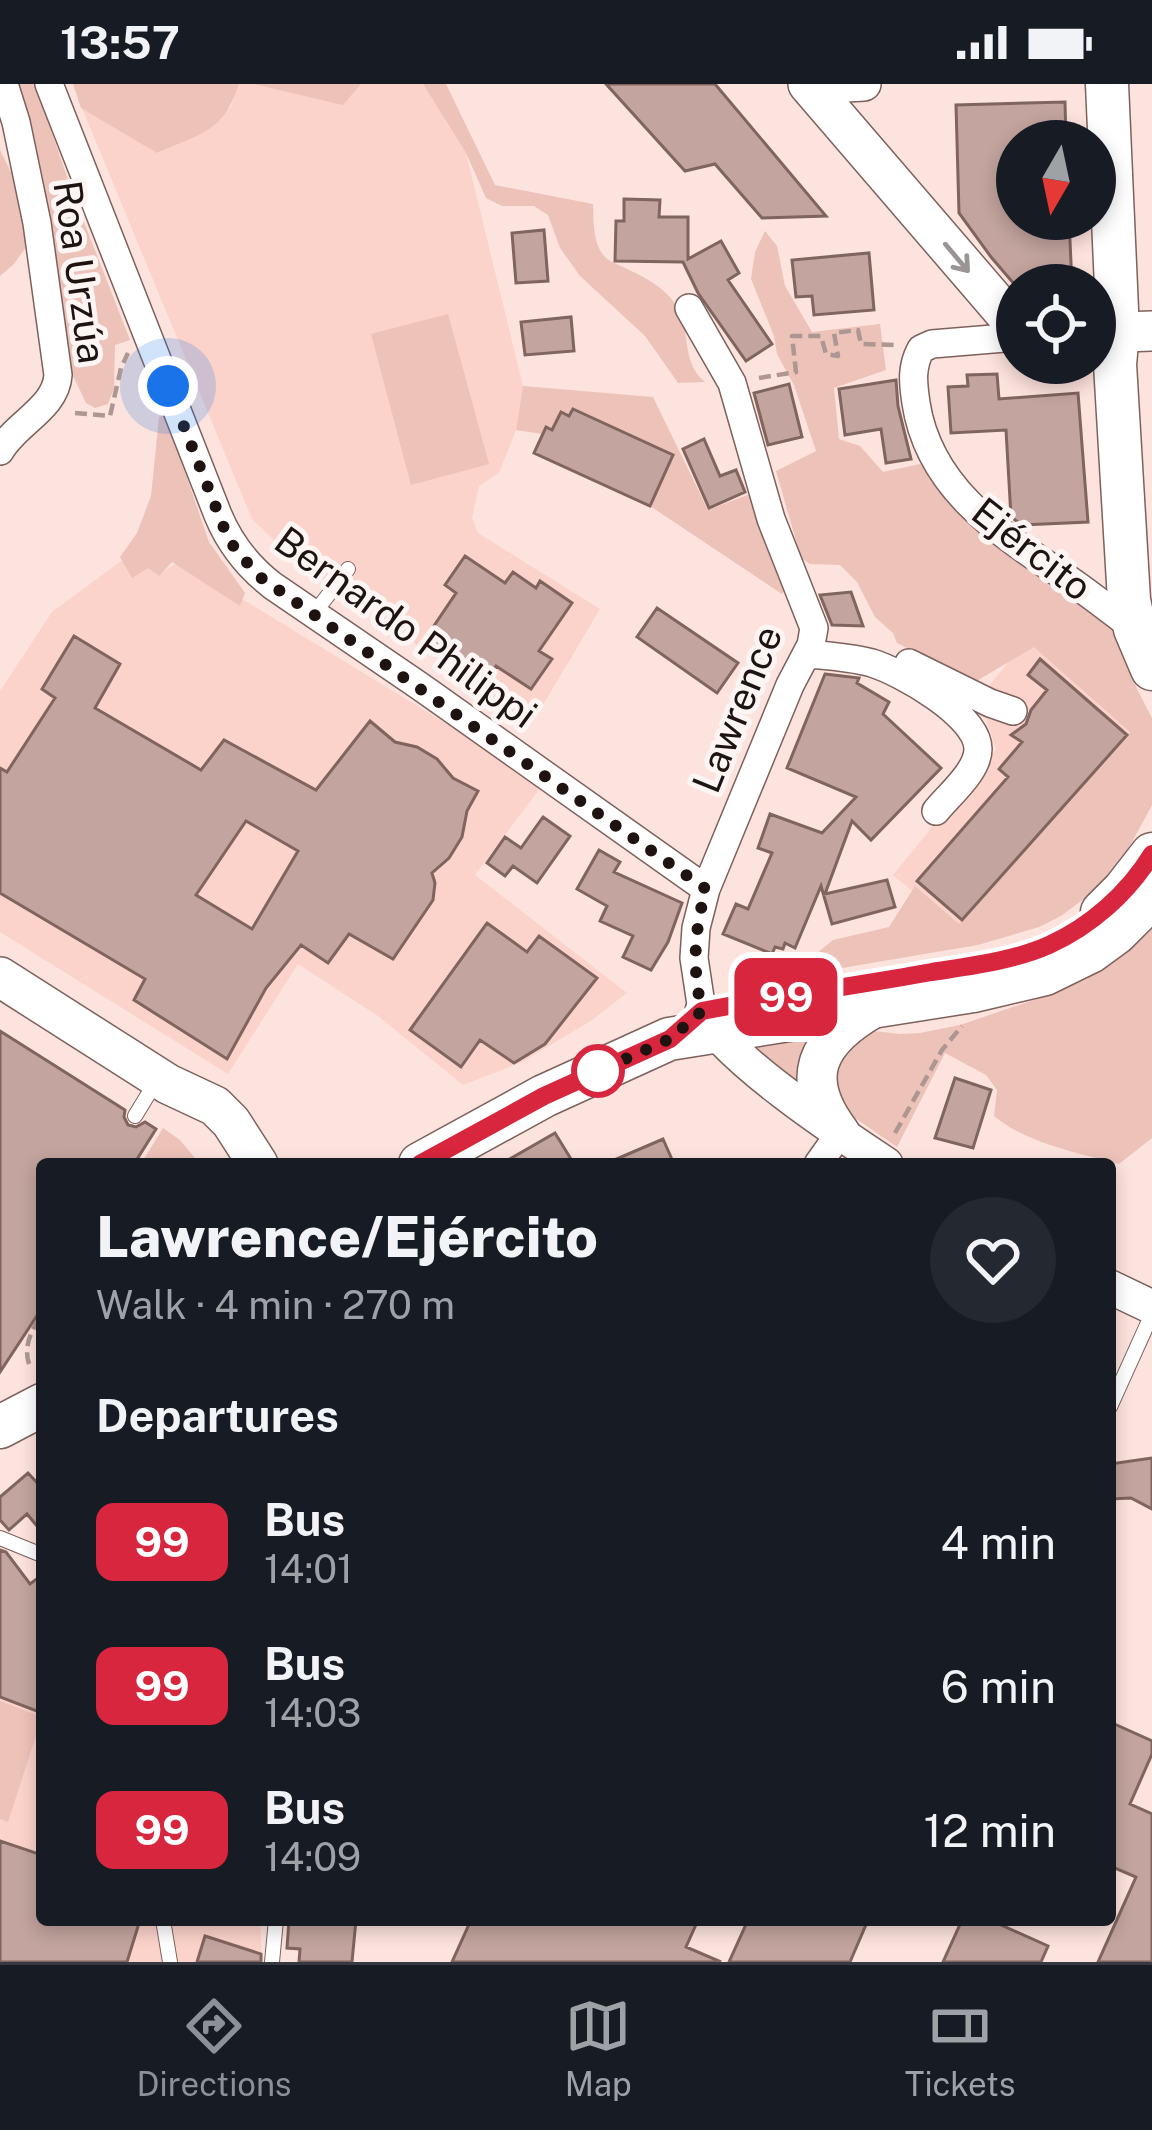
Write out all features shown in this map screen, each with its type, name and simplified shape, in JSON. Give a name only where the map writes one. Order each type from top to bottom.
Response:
[{"type":"main road","points":[[1107,84],[1122,332]]},
{"type":"main road","points":[[809,85],[996,303]]},
{"type":"main road","name":"Ejército","points":[[1122,332],[1140,363],[1152,550]]},
{"type":"main road","name":"Ejército","points":[[1122,332],[1115,364],[1129,600],[1152,669]]},
{"type":"main road","points":[[431,1158],[544,1096],[709,1022],[1036,950],[1099,914],[1152,854]]},
{"type":"main road","points":[[709,1022],[872,1008],[1045,974],[1116,934],[1152,897]]},
{"type":"main road","points":[[0,977],[163,1081],[215,1106],[231,1121],[254,1158]]},
{"type":"main road","points":[[829,1149],[817,1071],[837,1034],[872,1008]]},
{"type":"main road","points":[[163,1081],[202,1124],[224,1158]]},
{"type":"main road","points":[[0,1427],[36,1408]]},
{"type":"street","name":"Roa Urzúa","points":[[0,452],[58,384],[37,223],[4,84]]},
{"type":"street","name":"Bernardo Philippi","points":[[49,84],[235,549],[260,577],[706,889]]},
{"type":"street","points":[[809,85],[864,84]]},
{"type":"street","name":"Lawrence","points":[[689,308],[732,383],[771,519],[814,628],[814,638],[706,889],[694,958],[709,1022]]},
{"type":"street","name":"Ejército","points":[[996,339],[921,349],[913,379],[928,449],[976,512],[1001,534],[1135,628]]},
{"type":"street","points":[[807,654],[840,647],[875,650],[1013,711]]},
{"type":"street","points":[[807,654],[848,657],[883,667],[932,694],[969,727],[977,743],[977,757],[936,811]]},
{"type":"street","points":[[709,1022],[829,1149],[888,1153]]},
{"type":"street","points":[[1116,1290],[1152,1311]]},
{"type":"lane","points":[[313,615],[347,569]]},
{"type":"lane","points":[[135,1116],[163,1081]]},
{"type":"lane","points":[[1116,1393],[1152,1311]]},
{"type":"lane","points":[[0,1538],[36,1553]]},
{"type":"lane","points":[[164,1926],[170,1962]]},
{"type":"lane","points":[[272,1962],[275,1926]]},
{"type":"path","points":[[732,383],[796,372],[792,337],[821,336],[826,354],[838,356],[834,333],[858,330],[861,344],[884,343]]},
{"type":"path","points":[[75,413],[110,416],[127,354],[151,343]]},
{"type":"path","points":[[888,1153],[942,1051],[969,1017]]},
{"type":"path","points":[[29,1364],[29,1337],[36,1325]]},
{"type":"shaded area","points":[[13,84],[35,84],[130,340],[115,345],[114,388],[108,404],[95,408],[86,403],[67,363]]},
{"type":"shaded area","points":[[73,84],[239,84],[218,122],[157,153],[81,108]]},
{"type":"shaded area","points":[[239,84],[343,104],[361,84],[423,84],[466,153],[523,386],[516,430],[499,473],[479,486],[472,518],[478,533],[600,609],[531,725],[292,557],[252,519],[82,108],[158,153],[231,107]]},
{"type":"shaded area","points":[[253,84],[361,84],[343,105]]},
{"type":"shaded area","points":[[423,84],[446,84],[495,185],[593,204],[601,252],[671,298],[681,315],[692,365],[705,382],[678,383],[645,336],[580,276],[560,248],[548,215],[534,206],[502,206],[486,198],[466,153]]},
{"type":"shaded area","points":[[0,150],[18,186],[31,240],[0,276]]},
{"type":"shaded area","points":[[765,231],[777,246],[785,286],[812,332],[880,324],[886,370],[834,388],[839,439],[860,446],[883,472],[929,462],[1107,619],[1152,718],[1152,805],[1123,859],[1097,889],[1039,927],[978,945],[742,985],[759,960],[806,962],[833,940],[889,927],[915,886],[959,924],[1130,732],[1034,647],[975,682],[897,643],[875,617],[857,582],[840,565],[810,564],[801,558],[776,471],[816,451],[751,279],[755,252]]},
{"type":"shaded area","points":[[448,314],[489,464],[411,485],[371,334]]},
{"type":"shaded area","points":[[523,386],[653,397],[708,510],[750,494],[788,586],[782,594],[650,506],[655,447],[573,409],[569,416],[560,413],[552,430],[546,427],[542,434],[516,430]]},
{"type":"shaded area","points":[[165,414],[209,542],[245,593],[240,606],[172,562],[159,576],[148,568],[132,578],[120,557],[137,533],[151,496],[159,417]]},
{"type":"shaded area","points":[[121,561],[147,563],[161,573],[180,561],[470,738],[541,787],[475,875],[627,993],[522,1062],[463,1085],[378,1016],[298,964],[228,1074],[0,932],[0,691],[52,612]]},
{"type":"shaded area","points":[[1028,638],[1136,730],[964,934],[893,875],[996,749],[979,698]]},
{"type":"shaded area","points":[[1152,926],[1152,1138],[1119,1164],[1116,1158],[1054,1146],[1007,1126],[994,1116],[997,1090],[986,1075],[945,1053],[897,1147],[845,1111],[829,1071],[866,1030],[920,1033],[960,1025],[1087,979]]},
{"type":"shaded area","points":[[820,1025],[801,1088],[741,1042]]},
{"type":"shaded area","points":[[163,1128],[195,1158],[145,1158]]},
{"type":"shaded area","points":[[0,1626],[36,1639],[36,1926],[260,1926],[262,1962],[0,1962]]},
{"type":"shaded area","points":[[0,1701],[36,1715],[36,1736],[8,1822],[0,1819]]},
{"type":"building","points":[[606,84],[715,84],[826,216],[762,218],[715,164],[685,171]]},
{"type":"building","points":[[1065,102],[1065,120],[996,120],[996,240],[1070,240],[1071,264],[997,264],[959,213],[956,105]]},
{"type":"building","points":[[624,199],[660,200],[659,217],[688,217],[688,259],[721,241],[739,273],[728,280],[772,344],[746,361],[698,293],[683,262],[615,261],[616,221],[624,221]]},
{"type":"building","points":[[544,230],[548,281],[516,283],[512,233]]},
{"type":"building","points":[[869,253],[874,310],[814,315],[812,296],[796,297],[792,260]]},
{"type":"building","points":[[571,317],[574,351],[525,355],[521,322]]},
{"type":"building","points":[[996,374],[999,399],[1078,393],[1088,522],[1022,525],[1011,517],[1006,430],[951,433],[948,387],[968,386],[967,375]]},
{"type":"building","points":[[896,380],[911,459],[886,463],[881,429],[845,435],[839,389]]},
{"type":"building","points":[[789,384],[802,437],[768,445],[754,393]]},
{"type":"building","points":[[573,409],[673,455],[650,506],[534,453],[546,427],[552,430],[561,412],[569,416]]},
{"type":"building","points":[[704,439],[720,476],[736,470],[745,492],[709,508],[683,449]]},
{"type":"building","points":[[465,556],[505,583],[513,572],[536,588],[540,581],[572,603],[539,651],[552,659],[531,689],[496,666],[487,679],[423,642],[456,593],[445,585]]},
{"type":"building","points":[[851,592],[863,626],[832,625],[820,595]]},
{"type":"building","points":[[657,608],[738,663],[717,693],[637,637]]},
{"type":"building","points":[[74,636],[120,664],[95,708],[201,770],[224,740],[316,790],[370,721],[395,742],[417,747],[437,759],[453,778],[478,791],[467,811],[462,837],[432,873],[433,900],[393,959],[349,934],[328,963],[301,945],[266,988],[227,1059],[134,1000],[145,979],[0,893],[0,768],[7,772],[55,698],[42,689]],"holes":[[[246,821],[298,851],[252,929],[196,895]]]},
{"type":"building","points":[[1040,659],[1127,735],[962,920],[917,881],[1008,777],[999,769],[1022,742],[1011,735],[1026,724],[1047,690],[1028,675]]},
{"type":"building","points":[[825,674],[859,678],[857,683],[889,702],[883,714],[941,768],[871,840],[852,821],[825,894],[887,880],[895,907],[832,924],[821,886],[795,948],[785,943],[772,954],[723,934],[736,904],[748,909],[772,853],[758,848],[770,814],[822,833],[856,797],[787,768]]},
{"type":"building","points":[[543,817],[570,836],[537,883],[513,866],[505,876],[487,863],[505,837],[521,848]]},
{"type":"building","points":[[599,850],[620,862],[614,872],[682,903],[668,942],[651,970],[623,957],[633,936],[600,921],[607,906],[577,889]]},
{"type":"building","points":[[487,923],[527,952],[539,936],[597,978],[545,1044],[514,1063],[480,1040],[461,1067],[410,1030]]},
{"type":"building","points":[[0,1031],[125,1110],[128,1125],[145,1122],[156,1129],[138,1158],[36,1158],[36,1317],[0,1372]]},
{"type":"building","points":[[955,1078],[991,1090],[973,1148],[935,1138]]},
{"type":"building","points":[[555,1133],[570,1158],[511,1158]]},
{"type":"building","points":[[663,1139],[671,1158],[619,1158]]},
{"type":"building","points":[[1152,1458],[1152,1509],[1131,1498],[1116,1499],[1116,1463]]},
{"type":"building","points":[[28,1473],[36,1482],[36,1525],[27,1514],[9,1530],[0,1520],[0,1497]]},
{"type":"building","points":[[0,1550],[30,1584],[36,1580],[36,1711],[0,1697]]},
{"type":"building","points":[[1116,1725],[1152,1741],[1152,1754],[1130,1804],[1152,1814],[1152,1962],[1098,1962],[1136,1877],[1116,1869]]},
{"type":"building","points":[[0,1841],[36,1853],[36,1926],[138,1926],[127,1962],[0,1962]]},
{"type":"building","points":[[289,1926],[355,1926],[352,1962],[299,1962],[300,1949],[287,1948]]},
{"type":"building","points":[[468,1926],[695,1926],[686,1947],[721,1962],[452,1962]]},
{"type":"building","points":[[745,1926],[865,1926],[850,1962],[729,1962]]},
{"type":"building","points":[[959,1926],[1003,1926],[1048,1946],[1041,1962],[943,1962]]},
{"type":"building","points":[[205,1936],[261,1954],[261,1962],[197,1962]]},
{"type":"bus line","name":"99","points":[[431,1158],[544,1096],[670,1039],[702,1011],[968,966],[1054,943],[1099,914],[1152,854]]},
{"type":"route","points":[[168,386],[226,533],[260,577],[706,889],[694,958],[702,1011],[670,1039],[598,1071]]}]
